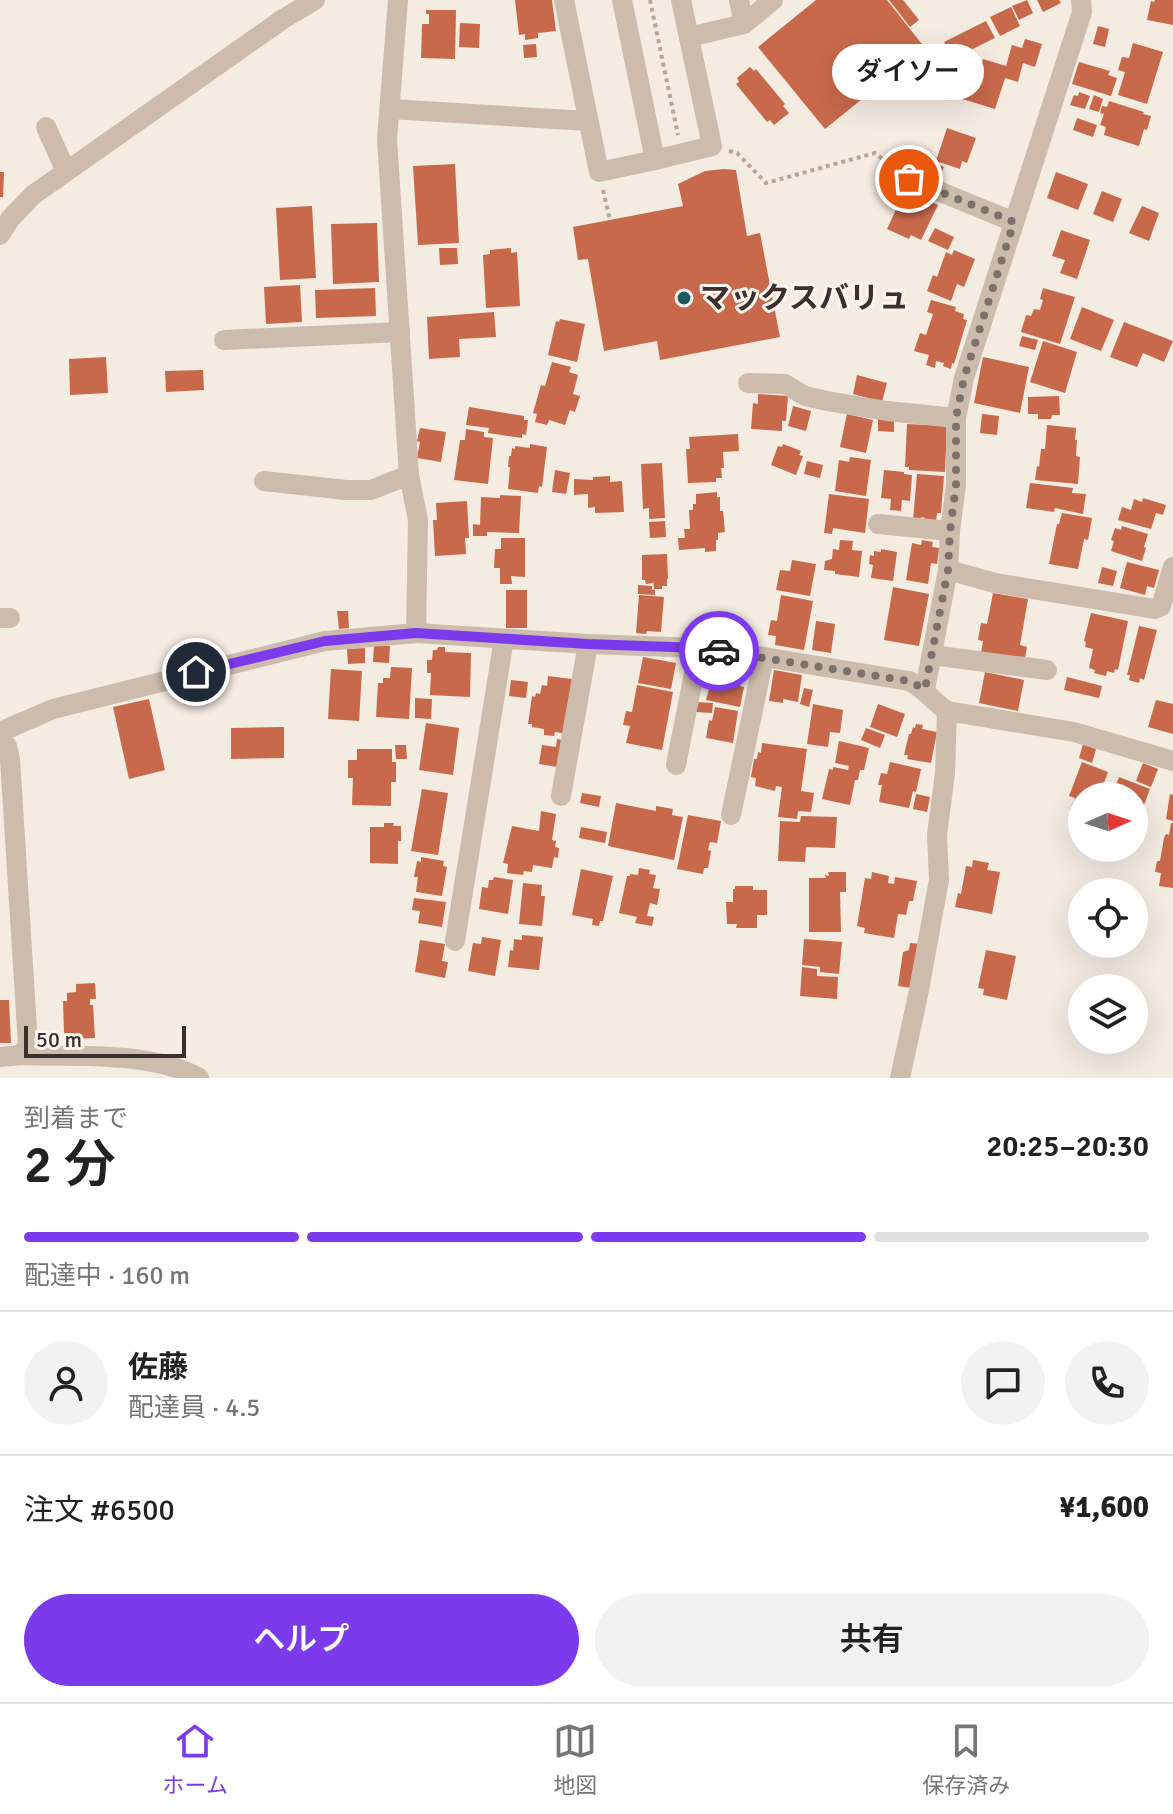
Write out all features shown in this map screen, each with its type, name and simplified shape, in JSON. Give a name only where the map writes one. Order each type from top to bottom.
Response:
[{"type":"street","points":[[0,235],[10,219],[33,195],[281,9],[315,0]]},
{"type":"street","points":[[398,0],[387,139],[409,475],[418,520],[416,633]]},
{"type":"street","points":[[564,0],[599,172],[712,146],[681,0]]},
{"type":"street","points":[[622,0],[655,160]]},
{"type":"street","points":[[739,0],[744,24]]},
{"type":"street","points":[[689,37],[744,24],[773,0]]},
{"type":"street","points":[[925,689],[948,570],[956,485],[956,418],[964,378],[1082,12],[1081,0]]},
{"type":"street","points":[[390,109],[588,121]]},
{"type":"street","points":[[46,127],[66,171]]},
{"type":"street","points":[[909,179],[1014,222]]},
{"type":"street","points":[[224,340],[400,332]]},
{"type":"street","points":[[748,383],[785,384],[805,396],[827,401],[956,418]]},
{"type":"street","points":[[264,481],[371,490],[409,475]]},
{"type":"street","points":[[878,524],[950,531]]},
{"type":"street","points":[[948,570],[995,583],[1155,609],[1161,606],[1173,567]]},
{"type":"street","points":[[0,732],[53,709],[296,647],[325,641],[416,633],[699,648],[909,681],[925,689],[947,711],[1074,732],[1173,761]]},
{"type":"street","points":[[455,941],[504,639]]},
{"type":"street","points":[[561,796],[588,644]]},
{"type":"street","points":[[676,765],[699,648]]},
{"type":"street","points":[[932,655],[1047,670]]},
{"type":"street","points":[[731,815],[764,657]]},
{"type":"street","points":[[900,1078],[939,880],[937,835],[945,773],[947,711]]},
{"type":"street","points":[[0,741],[7,746],[10,759],[28,1045],[22,1055]]},
{"type":"street","points":[[0,1057],[120,1058],[158,1062],[199,1078]]},
{"type":"path","points":[[650,0],[678,136]]},
{"type":"path","points":[[712,146],[737,153],[766,183],[875,153],[909,179]]},
{"type":"path","points":[[599,172],[610,220]]},
{"type":"building","points":[[515,0],[552,0],[556,31],[538,33],[538,38],[525,40],[525,34],[519,35]]},
{"type":"building","points":[[816,0],[887,0],[925,48],[825,129],[758,47]]},
{"type":"building","points":[[889,0],[903,0],[919,20],[910,27]]},
{"type":"building","points":[[1027,0],[1033,13],[1019,20],[1012,6]]},
{"type":"building","points":[[1037,0],[1059,0],[1061,3],[1043,12]]},
{"type":"building","points":[[1173,0],[1173,25],[1147,20],[1151,1]]},
{"type":"building","points":[[1011,7],[1020,26],[1000,36],[990,17]]},
{"type":"building","points":[[426,10],[456,10],[455,59],[421,58],[422,24],[429,24]]},
{"type":"building","points":[[986,21],[995,38],[952,59],[944,42]]},
{"type":"building","points":[[460,23],[480,24],[479,48],[459,47]]},
{"type":"building","points":[[1098,26],[1109,29],[1105,47],[1093,44]]},
{"type":"building","points":[[1025,39],[1042,44],[1035,67],[1023,63],[1018,82],[1005,78],[995,109],[959,98],[971,67],[980,70],[983,59],[1006,66],[1012,45],[1022,48]]},
{"type":"building","points":[[1133,43],[1163,52],[1147,104],[1118,95],[1125,72],[1118,70],[1122,57],[1129,58]]},
{"type":"building","points":[[536,44],[537,57],[524,58],[523,45]]},
{"type":"building","points":[[1079,62],[1110,71],[1108,75],[1117,78],[1111,96],[1072,84]]},
{"type":"building","points":[[750,67],[754,71],[756,69],[789,113],[774,125],[770,120],[767,122],[736,84],[739,82],[737,78]]},
{"type":"building","points":[[1079,92],[1090,96],[1085,109],[1070,105],[1074,95],[1078,96]]},
{"type":"building","points":[[1094,95],[1103,99],[1099,112],[1089,109]]},
{"type":"building","points":[[1109,101],[1151,116],[1139,146],[1104,135],[1106,127],[1100,125],[1104,114],[1100,113],[1102,106],[1107,107]]},
{"type":"building","points":[[1077,118],[1097,125],[1093,137],[1073,130]]},
{"type":"building","points":[[947,128],[976,138],[967,163],[962,161],[960,169],[936,161]]},
{"type":"building","points":[[921,154],[929,158],[923,173],[914,168]]},
{"type":"building","points":[[931,161],[944,167],[937,181],[924,175]]},
{"type":"building","points":[[455,164],[459,243],[418,245],[413,166]]},
{"type":"building","name":"マックスバリュ","points":[[736,170],[747,236],[760,233],[780,337],[660,360],[657,341],[604,351],[588,259],[578,260],[573,227],[683,206],[678,184],[705,171]]},
{"type":"building","points":[[0,172],[4,172],[3,197],[0,197]]},
{"type":"building","points":[[1056,172],[1088,184],[1078,210],[1047,198]]},
{"type":"building","points":[[1102,191],[1122,199],[1113,222],[1093,214]]},
{"type":"building","points":[[921,197],[938,205],[921,240],[911,235],[909,239],[887,229],[899,203],[906,206],[914,202],[918,204]]},
{"type":"building","points":[[312,206],[316,278],[280,280],[276,208]]},
{"type":"building","points":[[1142,206],[1159,213],[1149,241],[1129,233]]},
{"type":"building","points":[[377,223],[379,282],[333,284],[331,224]]},
{"type":"building","points":[[935,228],[954,237],[948,250],[928,241]]},
{"type":"building","points":[[1061,230],[1090,240],[1077,279],[1060,273],[1065,260],[1052,256]]},
{"type":"building","points":[[439,248],[457,248],[458,264],[440,265]]},
{"type":"building","points":[[511,248],[511,253],[517,252],[520,306],[486,308],[483,255],[490,254],[490,250]]},
{"type":"building","points":[[954,250],[975,259],[964,287],[957,284],[951,301],[927,291],[933,275],[937,277],[946,252],[952,255]]},
{"type":"building","points":[[300,285],[302,322],[266,324],[264,287]]},
{"type":"building","points":[[375,288],[376,316],[316,318],[315,290]]},
{"type":"building","points":[[1043,288],[1075,297],[1060,344],[1021,332],[1026,315],[1031,316],[1034,309],[1040,310]]},
{"type":"building","points":[[931,300],[956,307],[955,311],[964,314],[963,319],[967,320],[951,369],[936,361],[935,368],[926,365],[929,355],[914,351],[920,333],[926,335],[933,314],[927,312]]},
{"type":"building","points":[[1082,307],[1114,320],[1101,351],[1070,339]]},
{"type":"building","points":[[494,312],[496,337],[459,339],[460,357],[429,359],[427,317]]},
{"type":"building","points":[[560,319],[585,324],[577,362],[548,355],[556,321]]},
{"type":"building","points":[[1124,322],[1173,341],[1164,362],[1143,353],[1137,367],[1110,357]]},
{"type":"building","points":[[1022,336],[1038,340],[1035,350],[1019,346]]},
{"type":"building","points":[[1043,341],[1077,352],[1065,393],[1030,382]]},
{"type":"building","points":[[106,357],[108,393],[70,395],[69,359]]},
{"type":"building","points":[[983,357],[1029,367],[1020,413],[974,403]]},
{"type":"building","points":[[552,362],[571,367],[569,372],[578,375],[573,394],[580,396],[575,412],[570,410],[565,425],[549,420],[547,425],[535,422],[537,414],[533,413]]},
{"type":"building","points":[[203,370],[204,390],[166,392],[165,371]]},
{"type":"building","points":[[857,375],[887,383],[882,402],[853,394]]},
{"type":"building","points":[[758,394],[788,396],[782,431],[751,429],[753,403],[758,404]]},
{"type":"building","points":[[1059,396],[1060,415],[1038,419],[1038,414],[1028,414],[1028,397]]},
{"type":"building","points":[[793,406],[811,411],[806,431],[788,426]]},
{"type":"building","points":[[469,407],[524,416],[524,420],[528,420],[526,435],[522,434],[522,438],[488,433],[489,428],[466,425]]},
{"type":"building","points":[[847,414],[873,420],[866,453],[840,447]]},
{"type":"building","points":[[982,414],[999,416],[997,435],[980,433]]},
{"type":"building","points":[[878,419],[894,419],[894,432],[878,431]]},
{"type":"building","points":[[907,424],[947,426],[945,472],[909,470],[905,467]]},
{"type":"building","points":[[1047,425],[1076,428],[1076,456],[1080,457],[1078,484],[1035,480],[1041,449],[1045,449]]},
{"type":"building","points":[[420,428],[446,432],[441,462],[417,458]]},
{"type":"building","points":[[466,429],[484,432],[484,437],[493,438],[488,484],[454,480],[460,440],[465,440]]},
{"type":"building","points":[[738,434],[739,451],[723,452],[722,478],[716,478],[716,482],[688,483],[686,449],[690,449],[689,437]]},
{"type":"building","points":[[530,444],[547,447],[542,487],[539,486],[538,493],[508,489],[512,448],[530,448]]},
{"type":"building","points":[[783,444],[801,451],[799,455],[803,456],[796,475],[771,465],[778,446],[782,447]]},
{"type":"building","points":[[850,457],[871,460],[866,496],[835,491],[839,460],[849,462]]},
{"type":"building","points":[[807,461],[823,465],[820,478],[804,474]]},
{"type":"building","points":[[662,463],[665,518],[649,519],[649,508],[643,509],[641,464]]},
{"type":"building","points":[[555,470],[570,473],[566,494],[552,492]]},
{"type":"building","points":[[884,470],[912,475],[910,501],[902,500],[901,511],[890,510],[891,499],[881,498]]},
{"type":"building","points":[[917,474],[944,476],[941,513],[937,513],[936,522],[925,521],[921,517],[921,521],[913,520]]},
{"type":"building","points":[[610,476],[610,482],[622,481],[624,512],[595,513],[595,507],[588,508],[588,494],[574,495],[574,479],[593,480],[593,477]]},
{"type":"building","points":[[1030,483],[1073,488],[1072,493],[1086,494],[1083,514],[1055,508],[1054,512],[1026,508]]},
{"type":"building","points":[[717,492],[725,532],[718,533],[716,551],[705,552],[705,548],[679,550],[678,538],[685,538],[684,529],[690,529],[689,510],[693,510],[693,504],[696,504],[696,494]]},
{"type":"building","points":[[829,494],[869,499],[865,533],[833,528],[832,534],[824,533]]},
{"type":"building","points":[[500,495],[521,496],[519,533],[487,532],[487,536],[473,536],[473,524],[480,525],[481,497],[500,498]]},
{"type":"building","points":[[1143,498],[1166,505],[1163,515],[1156,513],[1151,529],[1118,520],[1122,507],[1131,510],[1134,499],[1142,502]]},
{"type":"building","points":[[467,501],[469,538],[465,538],[466,554],[435,556],[433,520],[437,520],[436,503]]},
{"type":"building","points":[[1062,513],[1092,518],[1078,569],[1049,564]]},
{"type":"building","points":[[665,521],[666,537],[650,538],[649,522]]},
{"type":"building","points":[[1122,526],[1148,534],[1142,561],[1111,551],[1115,528],[1121,530]]},
{"type":"building","points":[[501,538],[525,538],[525,577],[511,576],[512,584],[500,584],[500,568],[494,568],[495,549],[501,549]]},
{"type":"building","points":[[840,540],[853,541],[852,550],[862,551],[859,577],[824,570],[825,561],[832,559],[833,549],[839,550]]},
{"type":"building","points":[[922,540],[933,542],[932,547],[939,548],[937,564],[931,563],[928,584],[906,580],[912,543],[921,545]]},
{"type":"building","points":[[881,549],[897,552],[893,581],[871,578],[873,565],[869,564],[870,555],[874,556],[874,551],[881,552]]},
{"type":"building","points":[[667,554],[667,586],[654,589],[653,580],[653,583],[646,584],[642,580],[642,555]]},
{"type":"building","points":[[792,560],[816,564],[810,596],[776,590],[780,570],[790,571]]},
{"type":"building","points":[[1127,562],[1159,570],[1154,588],[1147,586],[1145,595],[1120,588]]},
{"type":"building","points":[[1102,567],[1117,571],[1113,586],[1098,583]]},
{"type":"building","points":[[638,585],[652,586],[650,589],[655,590],[655,595],[638,594]]},
{"type":"building","points":[[893,587],[929,594],[919,646],[884,640]]},
{"type":"building","points":[[506,590],[527,590],[527,628],[506,628]]},
{"type":"building","points":[[993,593],[1028,599],[1020,645],[1027,647],[1025,658],[981,654],[983,641],[978,640],[981,623],[987,624]]},
{"type":"building","points":[[639,595],[664,597],[661,632],[636,633]]},
{"type":"building","points":[[781,595],[813,601],[804,650],[775,645],[776,636],[768,635],[771,620],[777,621]]},
{"type":"building","points":[[337,611],[348,611],[349,628],[339,629]]},
{"type":"building","points":[[1091,613],[1128,621],[1118,670],[1115,669],[1114,673],[1107,671],[1106,676],[1089,668],[1093,649],[1085,647],[1084,641]]},
{"type":"building","points":[[816,621],[835,624],[831,653],[812,650]]},
{"type":"building","points":[[1139,626],[1157,630],[1144,680],[1140,678],[1139,683],[1129,680],[1130,675],[1127,675]]},
{"type":"building","points":[[374,645],[390,646],[389,663],[373,662]]},
{"type":"building","points":[[445,647],[445,652],[471,653],[470,697],[430,695],[431,673],[427,673],[427,660],[432,660],[433,650]]},
{"type":"building","points":[[365,648],[365,663],[348,664],[347,649]]},
{"type":"building","points":[[643,657],[676,663],[671,689],[638,683]]},
{"type":"building","points":[[717,664],[737,668],[736,672],[743,674],[740,707],[706,700],[709,689],[712,689]]},
{"type":"building","points":[[391,667],[412,668],[409,719],[376,717],[378,683],[383,683],[383,678],[390,678]]},
{"type":"building","points":[[331,669],[362,671],[359,721],[328,719]]},
{"type":"building","points":[[774,670],[802,675],[798,702],[783,699],[783,703],[769,701]]},
{"type":"building","points":[[985,672],[1024,680],[1018,711],[979,703]]},
{"type":"building","points":[[548,676],[572,679],[567,734],[555,732],[554,736],[544,735],[544,729],[528,724],[532,696],[540,694],[542,685],[547,686]]},
{"type":"building","points":[[1067,677],[1102,686],[1099,698],[1064,690]]},
{"type":"building","points":[[511,680],[528,682],[526,698],[509,696]]},
{"type":"building","points":[[637,685],[673,692],[662,750],[626,743],[630,726],[623,725],[626,711],[632,712]]},
{"type":"building","points":[[804,688],[813,690],[809,707],[800,704]]},
{"type":"building","points":[[415,698],[432,699],[431,719],[415,718]]},
{"type":"building","points":[[149,699],[165,770],[129,779],[113,707]]},
{"type":"building","points":[[1156,700],[1173,704],[1173,734],[1148,727]]},
{"type":"building","points":[[696,702],[713,703],[712,713],[696,712]]},
{"type":"building","points":[[813,704],[843,710],[840,733],[830,732],[828,747],[807,744]]},
{"type":"building","points":[[878,704],[905,714],[897,737],[870,727]]},
{"type":"building","points":[[715,707],[738,711],[733,743],[706,738]]},
{"type":"building","points":[[426,723],[459,728],[453,775],[419,770]]},
{"type":"building","points":[[916,724],[923,725],[922,729],[937,732],[931,763],[907,759],[908,755],[904,755],[909,734]]},
{"type":"building","points":[[284,727],[284,758],[231,759],[231,728]]},
{"type":"building","points":[[866,728],[885,735],[880,748],[861,740]]},
{"type":"building","points":[[557,739],[563,740],[558,767],[539,764],[542,745],[556,747]]},
{"type":"building","points":[[839,741],[869,748],[864,770],[860,770],[858,780],[855,780],[850,805],[822,799],[829,769],[848,770],[849,766],[835,763]]},
{"type":"building","points":[[762,743],[807,749],[801,791],[814,793],[811,812],[798,811],[797,819],[778,817],[782,787],[776,786],[775,791],[755,786],[756,778],[751,777],[754,759],[757,759],[758,752],[761,753]]},
{"type":"building","points":[[1083,744],[1096,749],[1092,763],[1079,758]]},
{"type":"building","points":[[395,745],[406,745],[407,759],[396,759]]},
{"type":"building","points":[[357,749],[392,749],[392,762],[396,762],[396,782],[391,782],[391,806],[352,805],[353,778],[348,778],[348,760],[357,760]]},
{"type":"building","points":[[890,762],[921,769],[909,808],[879,802],[881,773],[887,774]]},
{"type":"building","points":[[1082,762],[1108,772],[1104,782],[1074,782]]},
{"type":"building","points":[[1143,763],[1158,769],[1151,787],[1148,782],[1136,781]]},
{"type":"building","points":[[422,789],[448,793],[438,855],[411,851]]},
{"type":"building","points":[[582,793],[601,796],[599,807],[580,803]]},
{"type":"building","points":[[916,794],[930,797],[927,812],[913,809]]},
{"type":"building","points":[[1170,794],[1173,795],[1173,821],[1166,819]]},
{"type":"building","points":[[616,803],[656,811],[656,806],[673,809],[672,815],[683,817],[674,860],[608,846]]},
{"type":"building","points":[[541,811],[556,814],[552,840],[559,848],[558,858],[554,857],[552,868],[533,865],[532,872],[524,871],[523,875],[507,873],[508,864],[503,863],[512,826],[539,831]]},
{"type":"building","points":[[688,815],[721,821],[717,843],[710,842],[708,868],[704,868],[703,874],[677,869]]},
{"type":"building","points":[[801,816],[837,817],[835,848],[806,847],[805,862],[778,861],[780,821],[800,822]]},
{"type":"building","points":[[384,823],[401,826],[398,864],[370,863],[370,827],[384,827]]},
{"type":"building","points":[[1171,823],[1173,888],[1159,886],[1161,873],[1155,872]]},
{"type":"building","points":[[581,827],[607,832],[605,843],[579,838]]},
{"type":"building","points":[[421,857],[444,861],[443,866],[447,867],[442,896],[416,892],[418,877],[414,877],[417,861],[421,862]]},
{"type":"building","points":[[973,860],[989,863],[987,870],[1000,872],[992,914],[955,907],[958,893],[961,894],[966,866],[972,867]]},
{"type":"building","points":[[639,868],[656,875],[653,888],[660,889],[657,905],[650,903],[647,916],[654,917],[652,926],[635,923],[637,917],[619,913],[627,876],[638,875]]},
{"type":"building","points":[[581,869],[613,876],[603,921],[599,926],[592,925],[593,919],[572,915]]},
{"type":"building","points":[[828,872],[846,872],[846,892],[840,892],[841,932],[809,932],[809,878],[826,878]]},
{"type":"building","points":[[872,872],[889,876],[888,883],[894,884],[895,877],[917,881],[906,915],[898,914],[894,938],[864,933],[865,928],[857,926],[865,878],[871,879]]},
{"type":"building","points":[[494,877],[513,880],[508,914],[479,909],[482,887],[488,888],[489,880]]},
{"type":"building","points":[[523,883],[542,885],[541,896],[545,896],[542,926],[519,924]]},
{"type":"building","points":[[735,886],[767,890],[767,915],[757,915],[757,928],[736,928],[737,924],[727,924],[726,902],[733,902]]},
{"type":"building","points":[[414,898],[446,902],[442,927],[418,923],[420,911],[412,910]]},
{"type":"building","points":[[522,935],[543,937],[539,970],[508,967],[514,939],[522,940]]},
{"type":"building","points":[[482,937],[501,940],[495,976],[468,971],[473,943],[481,944]]},
{"type":"building","points":[[804,939],[842,942],[839,974],[820,972],[820,967],[802,965]]},
{"type":"building","points":[[420,940],[445,944],[442,961],[448,962],[445,978],[415,972]]},
{"type":"building","points":[[910,943],[921,944],[918,989],[898,986],[903,952],[909,950]]},
{"type":"building","points":[[986,950],[1016,956],[1007,1000],[983,995],[984,989],[978,988]]},
{"type":"building","points":[[802,967],[817,969],[817,976],[838,977],[837,999],[800,996]]},
{"type":"building","points":[[95,983],[96,999],[90,999],[90,1005],[93,1005],[95,1038],[72,1039],[71,1033],[64,1033],[63,1001],[67,1001],[67,993],[76,992],[76,984]]},
{"type":"building","points":[[0,1000],[9,1000],[11,1043],[0,1043]]},
{"type":"way so far","points":[[719,651],[909,681],[925,689],[948,570],[956,485],[956,418],[964,378],[1014,222],[909,179]]},
{"type":"place","name":"ダイソー","points":[[909,179]]},
{"type":"place","name":"マックスバリュ","points":[[684,298]]},
{"type":"route","points":[[196,672],[325,641],[416,633],[719,651]]}]
